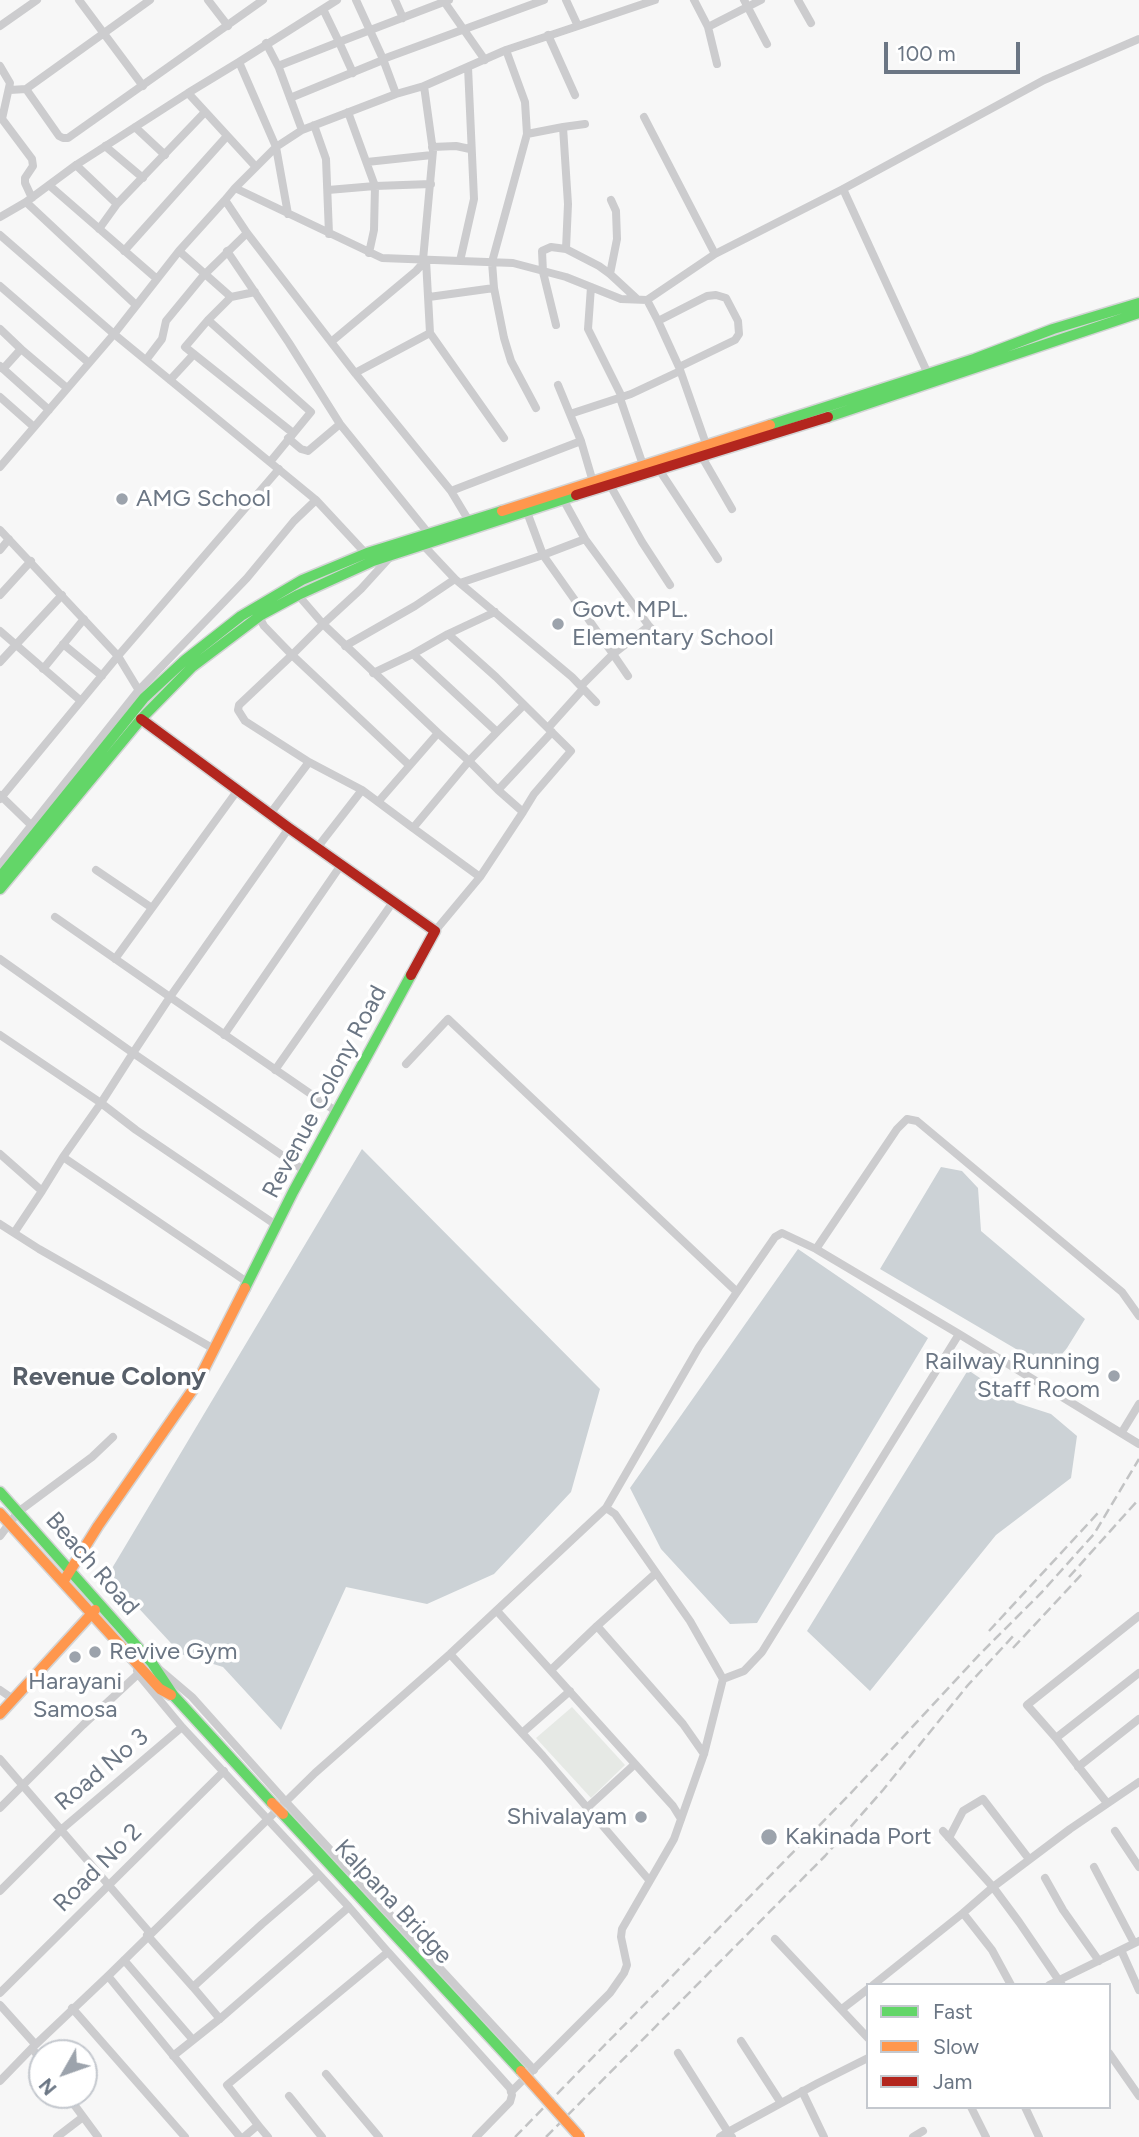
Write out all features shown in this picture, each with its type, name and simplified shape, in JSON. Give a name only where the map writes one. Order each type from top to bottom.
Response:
[{"type":"street","points":[[0,26],[37,0]]},
{"type":"street","points":[[79,0],[143,86]]},
{"type":"street","points":[[10,90],[26,89],[150,0]]},
{"type":"street","points":[[208,0],[228,26]]},
{"type":"street","points":[[26,89],[59,136],[68,138],[262,0]]},
{"type":"street","points":[[0,217],[50,186],[105,146],[337,0]]},
{"type":"street","points":[[356,0],[396,94]]},
{"type":"street","points":[[395,0],[403,18]]},
{"type":"street","points":[[290,98],[463,29],[544,0]]},
{"type":"street","points":[[566,0],[578,26]]},
{"type":"street","points":[[0,467],[114,334],[179,251],[276,147],[302,130],[424,86],[506,50],[655,0]]},
{"type":"street","points":[[694,0],[708,27],[716,64]]},
{"type":"street","points":[[708,27],[746,4],[761,0]]},
{"type":"street","points":[[798,0],[811,23]]},
{"type":"street","points":[[278,66],[445,1],[485,60]]},
{"type":"street","points":[[746,4],[767,44]]},
{"type":"street","points":[[323,9],[353,73]]},
{"type":"street","points":[[548,35],[575,95]]},
{"type":"street","points":[[235,188],[382,258],[513,263],[566,277],[621,299],[647,300],[715,254],[1044,80],[1139,39]]},
{"type":"street","points":[[266,43],[278,66],[302,130]]},
{"type":"street","points":[[506,50],[525,102],[527,134],[492,262],[494,288],[504,338],[512,361],[536,408]]},
{"type":"street","points":[[239,62],[276,147],[288,214]]},
{"type":"street","points":[[0,66],[10,83],[2,118],[32,159],[33,166],[25,178],[29,200],[135,305]]},
{"type":"street","points":[[460,261],[474,199],[468,67]]},
{"type":"street","points":[[424,86],[432,151],[425,260],[430,333],[505,438]]},
{"type":"street","points":[[188,93],[256,167]]},
{"type":"street","points":[[99,229],[117,204],[205,112]]},
{"type":"street","points":[[348,112],[375,186],[374,230],[369,253]]},
{"type":"street","points":[[645,117],[715,254]]},
{"type":"street","points":[[527,134],[585,124]]},
{"type":"street","points":[[314,125],[326,159],[329,234]]},
{"type":"street","points":[[135,127],[165,155]]},
{"type":"street","points":[[563,127],[568,204],[566,249]]},
{"type":"street","points":[[124,251],[227,136]]},
{"type":"street","points":[[105,146],[143,178]]},
{"type":"street","points":[[366,162],[456,146],[471,149]]},
{"type":"street","points":[[76,165],[117,204]]},
{"type":"street","points":[[328,190],[430,184]]},
{"type":"street","points":[[50,186],[157,279]]},
{"type":"street","points":[[843,188],[928,374]]},
{"type":"street","points":[[225,200],[247,233],[355,373],[451,491],[469,521]]},
{"type":"street","points":[[610,274],[617,239],[615,211],[611,200]]},
{"type":"street","points":[[146,360],[162,339],[166,321],[227,251],[247,233]]},
{"type":"street","points":[[0,235],[114,334],[316,500],[369,558]]},
{"type":"street","points":[[556,325],[543,272],[542,251],[551,247],[566,249],[599,266],[637,299]]},
{"type":"street","points":[[179,251],[231,297]]},
{"type":"street","points":[[227,251],[340,424],[429,534]]},
{"type":"street","points":[[331,342],[416,271],[425,260]]},
{"type":"street","points":[[0,285],[89,363]]},
{"type":"street","points":[[591,287],[588,329],[622,397],[645,470]]},
{"type":"street","points":[[429,297],[494,288]]},
{"type":"street","points":[[255,292],[231,297],[185,347],[290,435],[301,449],[308,451],[340,424]]},
{"type":"street","points":[[570,414],[621,398],[734,340],[739,334],[738,321],[726,298],[716,295],[707,296],[658,321]]},
{"type":"street","points":[[647,300],[679,369],[706,444]]},
{"type":"street","points":[[145,699],[259,617],[369,558],[391,556],[610,485],[706,444],[828,407],[1053,329],[1139,303]]},
{"type":"street","points":[[0,865],[38,831],[141,719],[145,699],[185,660],[241,616],[302,580],[469,521],[593,482],[645,470],[660,471],[865,406],[1139,313]]},
{"type":"street","points":[[208,320],[311,412]]},
{"type":"street","points":[[0,329],[67,388]]},
{"type":"street","points":[[355,373],[430,333]]},
{"type":"street","points":[[21,349],[1,368],[49,410]]},
{"type":"street","points":[[170,380],[194,354]]},
{"type":"street","points":[[558,385],[581,441],[593,482]]},
{"type":"street","points":[[0,397],[34,427]]},
{"type":"street","points":[[270,462],[290,435],[325,399]]},
{"type":"street","points":[[451,491],[581,441]]},
{"type":"street","points":[[702,457],[732,509]]},
{"type":"street","points":[[38,831],[1,797],[279,469]]},
{"type":"street","points":[[660,471],[718,559]]},
{"type":"street","points":[[610,485],[670,585]]},
{"type":"street","points":[[564,499],[585,539],[663,641]]},
{"type":"street","points":[[0,877],[294,521],[316,500]]},
{"type":"street","points":[[527,512],[543,555],[628,676]]},
{"type":"street","points":[[0,530],[118,656],[145,699]]},
{"type":"street","points":[[0,550],[9,539]]},
{"type":"street","points":[[345,646],[458,581],[585,539]]},
{"type":"street","points":[[424,546],[458,581],[596,702]]},
{"type":"street","points":[[391,556],[361,589],[239,705],[238,710],[245,721],[362,790],[480,877]]},
{"type":"street","points":[[0,594],[31,561]]},
{"type":"street","points":[[0,662],[62,595]]},
{"type":"street","points":[[298,595],[345,646],[523,812]]},
{"type":"street","points":[[373,673],[495,612]]},
{"type":"street","points":[[259,617],[264,626],[292,655],[409,765]]},
{"type":"street","points":[[43,668],[84,619]]},
{"type":"street","points":[[498,790],[550,730],[582,687],[613,654],[649,626]]},
{"type":"street","points":[[0,631],[81,701]]},
{"type":"street","points":[[141,719],[435,931],[480,877],[534,794],[570,751],[448,634]]},
{"type":"street","points":[[63,644],[102,676]]},
{"type":"street","points":[[413,653],[497,732]]},
{"type":"street","points":[[413,828],[469,761],[524,705]]},
{"type":"street","points":[[377,802],[438,733]]},
{"type":"street","points":[[270,814],[309,761]]},
{"type":"street","points":[[115,959],[237,790]]},
{"type":"street","points":[[317,848],[362,790]]},
{"type":"street","points":[[14,1233],[170,997],[289,828]]},
{"type":"street","points":[[0,889],[38,831]]},
{"type":"street","points":[[224,1035],[341,865]]},
{"type":"street","points":[[96,870],[152,908]]},
{"type":"street","points":[[275,1070],[393,902]]},
{"type":"street","points":[[55,917],[337,1112]]},
{"type":"street","name":"Revenue Colony Road","points":[[63,1582],[98,1526],[196,1385],[276,1226],[435,931]]},
{"type":"street","points":[[0,959],[305,1171]]},
{"type":"street","points":[[405,1064],[448,1018],[737,1292]]},
{"type":"street","points":[[0,1035],[276,1226]]},
{"type":"street","points":[[816,1249],[897,1129],[907,1119],[917,1121],[1122,1292],[1139,1316]]},
{"type":"street","points":[[0,1154],[42,1191]]},
{"type":"street","points":[[63,1157],[247,1282]]},
{"type":"street","points":[[0,1224],[214,1349]]},
{"type":"street","points":[[41,2039],[285,1801],[450,1654],[606,1508],[699,1348],[775,1237],[782,1233],[816,1249],[960,1334],[1139,1444]]},
{"type":"street","points":[[723,1679],[744,1671],[762,1652],[960,1334]]},
{"type":"street","points":[[1122,1432],[1139,1404]]},
{"type":"street","points":[[0,1535],[18,1512],[92,1457],[113,1437]]},
{"type":"street","name":"Beach Road","points":[[0,1492],[152,1663],[174,1696]]},
{"type":"street","points":[[476,2137],[510,2102],[511,2092],[610,1993],[624,1973],[627,1965],[622,1929],[674,1839],[704,1754],[723,1679],[690,1621],[615,1514],[606,1508]]},
{"type":"street","name":"Beach Road","points":[[0,1513],[160,1689],[174,1696]]},
{"type":"street","points":[[551,1670],[656,1573]]},
{"type":"street","points":[[0,1714],[100,1604]]},
{"type":"street","points":[[497,1611],[673,1806],[681,1819]]},
{"type":"street","points":[[1107,1803],[1027,1705],[1139,1616]]},
{"type":"street","points":[[597,1626],[683,1724],[704,1754]]},
{"type":"street","points":[[450,1654],[588,1807],[649,1880]]},
{"type":"street","points":[[0,1808],[138,1674],[135,1661]]},
{"type":"street","points":[[152,1663],[192,1697],[534,2070]]},
{"type":"street","points":[[1056,1738],[1139,1673]]},
{"type":"street","name":"Road No 3","points":[[0,1892],[62,1829],[182,1727],[138,1674]]},
{"type":"street","points":[[0,1690],[13,1699]]},
{"type":"street","points":[[522,1733],[570,1691]]},
{"type":"street","name":"Kalpana Bridge","points":[[174,1696],[580,2137]]},
{"type":"street","points":[[1078,1767],[1139,1719]]},
{"type":"street","points":[[182,1727],[349,1907],[511,2092]]},
{"type":"street","points":[[0,1759],[109,1884],[220,2019]]},
{"type":"street","points":[[588,1807],[635,1764]]},
{"type":"street","name":"Road No 2","points":[[0,1993],[224,1771]]},
{"type":"street","points":[[876,1983],[993,1887],[1139,1782]]},
{"type":"street","points":[[1030,1859],[983,1798],[963,1811],[946,1835],[993,1887],[1061,1983],[1137,1942],[1094,1867]]},
{"type":"street","points":[[1115,1831],[1139,1867]]},
{"type":"street","points":[[193,1987],[318,1876]]},
{"type":"street","points":[[1045,1878],[1063,1910],[1099,1961]]},
{"type":"street","points":[[173,2056],[220,2019],[349,1907]]},
{"type":"street","points":[[963,1913],[992,1950],[1010,1983]]},
{"type":"street","points":[[775,1939],[866,2036]]},
{"type":"street","points":[[1121,1950],[1139,1990]]},
{"type":"street","points":[[268,2137],[227,2085],[388,1952]]},
{"type":"street","points":[[124,1960],[193,2040]]},
{"type":"street","points":[[108,1976],[242,2137],[258,2125]]},
{"type":"street","points":[[842,2010],[866,1991]]},
{"type":"street","points":[[0,2005],[28,2039]]},
{"type":"street","points":[[72,2008],[185,2137]]},
{"type":"street","points":[[741,2041],[781,2103]]},
{"type":"street","points":[[0,2081],[28,2052]]},
{"type":"street","points":[[678,2053],[730,2134]]},
{"type":"street","points":[[1111,2056],[1139,2096]]},
{"type":"street","points":[[720,2137],[866,2059]]},
{"type":"street","points":[[326,2074],[379,2137]]},
{"type":"street","points":[[802,2091],[824,2137]]},
{"type":"street","points":[[289,2096],[322,2137]]},
{"type":"street","points":[[77,2109],[98,2137]]},
{"type":"street","points":[[972,2109],[986,2137]]},
{"type":"street","points":[[1026,2109],[1039,2137]]},
{"type":"street","points":[[57,2137],[83,2117]]},
{"type":"street","points":[[913,2137],[923,2131]]},
{"type":"shaded area","points":[[362,1149],[600,1389],[571,1492],[494,1574],[427,1604],[346,1587],[281,1730],[223,1667],[181,1654],[108,1575]]},
{"type":"shaded area","points":[[941,1167],[962,1171],[978,1188],[981,1231],[1085,1319],[1050,1369],[880,1269]]},
{"type":"shaded area","points":[[798,1249],[928,1338],[757,1623],[730,1624],[661,1549],[630,1488]]},
{"type":"shaded area","points":[[968,1370],[1017,1403],[1051,1414],[1077,1436],[1071,1478],[996,1535],[870,1691],[807,1631]]},
{"type":"shaded area","points":[[572,1707],[625,1765],[591,1798],[536,1738]]},
{"type":"railway","points":[[515,2137],[850,1794],[980,1654],[1042,1592],[1094,1534],[1139,1459]]},
{"type":"railway","points":[[1069,1577],[1139,1499]]},
{"type":"railway","points":[[989,1631],[1098,1513]]},
{"type":"railway","points":[[1013,1648],[1082,1574]]},
{"type":"railway","points":[[546,2137],[825,1856],[883,1790],[968,1685],[1016,1633]]},
{"type":"traffic: fast","points":[[770,425],[974,359],[1053,329],[1139,303]]},
{"type":"traffic: fast","points":[[828,417],[1139,313]]},
{"type":"traffic: fast","points":[[0,889],[141,719],[192,667],[261,615],[373,561],[576,495]]},
{"type":"traffic: fast","points":[[0,877],[144,698],[185,660],[241,616],[302,580],[367,553],[502,511]]},
{"type":"traffic: fast","points":[[245,1288],[293,1192],[411,975]]},
{"type":"traffic: fast","points":[[0,1492],[152,1663],[174,1696],[272,1803]]},
{"type":"traffic: fast","points":[[283,1814],[521,2071]]},
{"type":"traffic: slow","points":[[502,511],[770,425]]},
{"type":"traffic: slow","points":[[63,1582],[98,1526],[196,1385],[245,1288]]},
{"type":"traffic: slow","points":[[0,1513],[160,1689],[171,1695]]},
{"type":"traffic: slow","points":[[0,1714],[95,1610]]},
{"type":"traffic: slow","points":[[272,1803],[283,1814]]},
{"type":"traffic: slow","points":[[521,2071],[580,2137]]},
{"type":"traffic: jam","points":[[576,495],[828,417]]},
{"type":"traffic: jam","points":[[141,719],[435,931],[411,975]]},
{"type":"place","name":"AMG School","points":[[122,499]]},
{"type":"place","name":"Govt. MPL. Elementary School","points":[[558,624]]},
{"type":"place","name":"Railway Running Staff Room","points":[[1114,1376]]},
{"type":"place","name":"Revive Gym","points":[[95,1652]]},
{"type":"place","name":"Harayani Samosa","points":[[75,1657]]},
{"type":"place","name":"Shivalayam","points":[[641,1817]]},
{"type":"place","name":"Kakinada Port","points":[[769,1837]]},
{"type":"district","name":"Revenue Colony","points":[[109,1377]]}]
